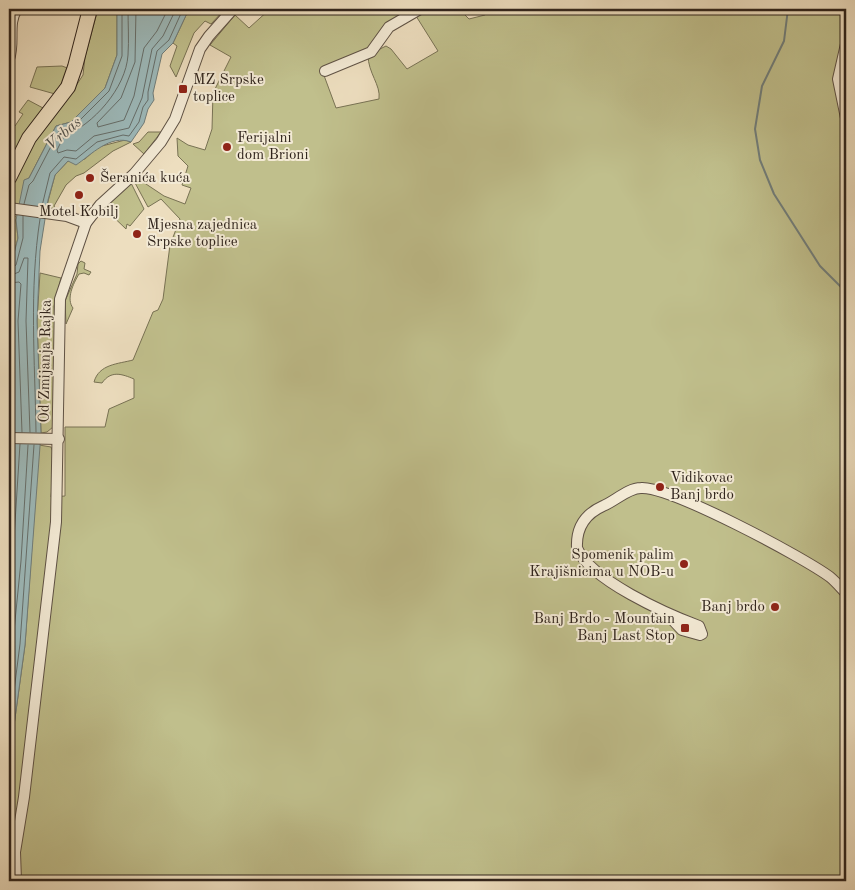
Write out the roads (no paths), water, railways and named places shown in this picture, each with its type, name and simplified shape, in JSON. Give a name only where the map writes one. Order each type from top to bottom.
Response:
[{"type":"main road","points":[[9,178],[29,138],[68,87],[75,68],[90,9]]},
{"type":"street","points":[[9,59],[12,46],[12,20],[18,9]]},
{"type":"street","name":"Od Zmijanja Rajka","points":[[16,881],[16,852],[56,522],[59,439],[59,307],[86,223],[100,205],[134,174],[161,142],[175,119],[197,54],[208,36],[233,9]]},
{"type":"street","points":[[325,71],[371,52],[395,22],[420,9]]},
{"type":"street","points":[[846,44],[838,79],[846,118]]},
{"type":"street","points":[[13,208],[57,214],[86,223]]},
{"type":"street","points":[[9,438],[59,439]]},
{"type":"street","points":[[667,614],[606,578],[587,563],[576,548],[578,531],[584,520],[598,508],[637,488],[659,491],[714,514],[815,568],[831,578],[846,593]]},
{"type":"water","name":"Vrbas","points":[[117,9],[189,9],[173,43],[162,54],[153,93],[154,100],[148,109],[144,123],[131,142],[123,140],[108,143],[76,165],[68,161],[55,175],[48,200],[40,251],[37,321],[41,433],[25,645],[9,762],[9,273],[18,238],[16,220],[24,180],[29,178],[56,126],[71,122],[105,88],[117,55]]},
{"type":"waterway","points":[[788,9],[784,41],[762,86],[755,129],[760,160],[774,194],[820,266],[846,292]]},
{"type":"place","name":"MZ Srpske toplice","points":[[183,89]]},
{"type":"place","name":"Ferijalni dom Brioni","points":[[227,147]]},
{"type":"place","name":"Šeranića kuća","points":[[90,178]]},
{"type":"place","name":"Motel Kobilj","points":[[79,195]]},
{"type":"place","name":"Mjesna zajednica Srpske toplice","points":[[137,234]]},
{"type":"place","name":"Vidikovac Banj brdo","points":[[660,487]]},
{"type":"place","name":"Spomenik palim Krajišnicima u NOB-u","points":[[684,564]]},
{"type":"place","name":"Banj brdo","points":[[775,607]]},
{"type":"place","name":"Banj Brdo - Mountain Banj Last Stop","points":[[685,628]]}]
